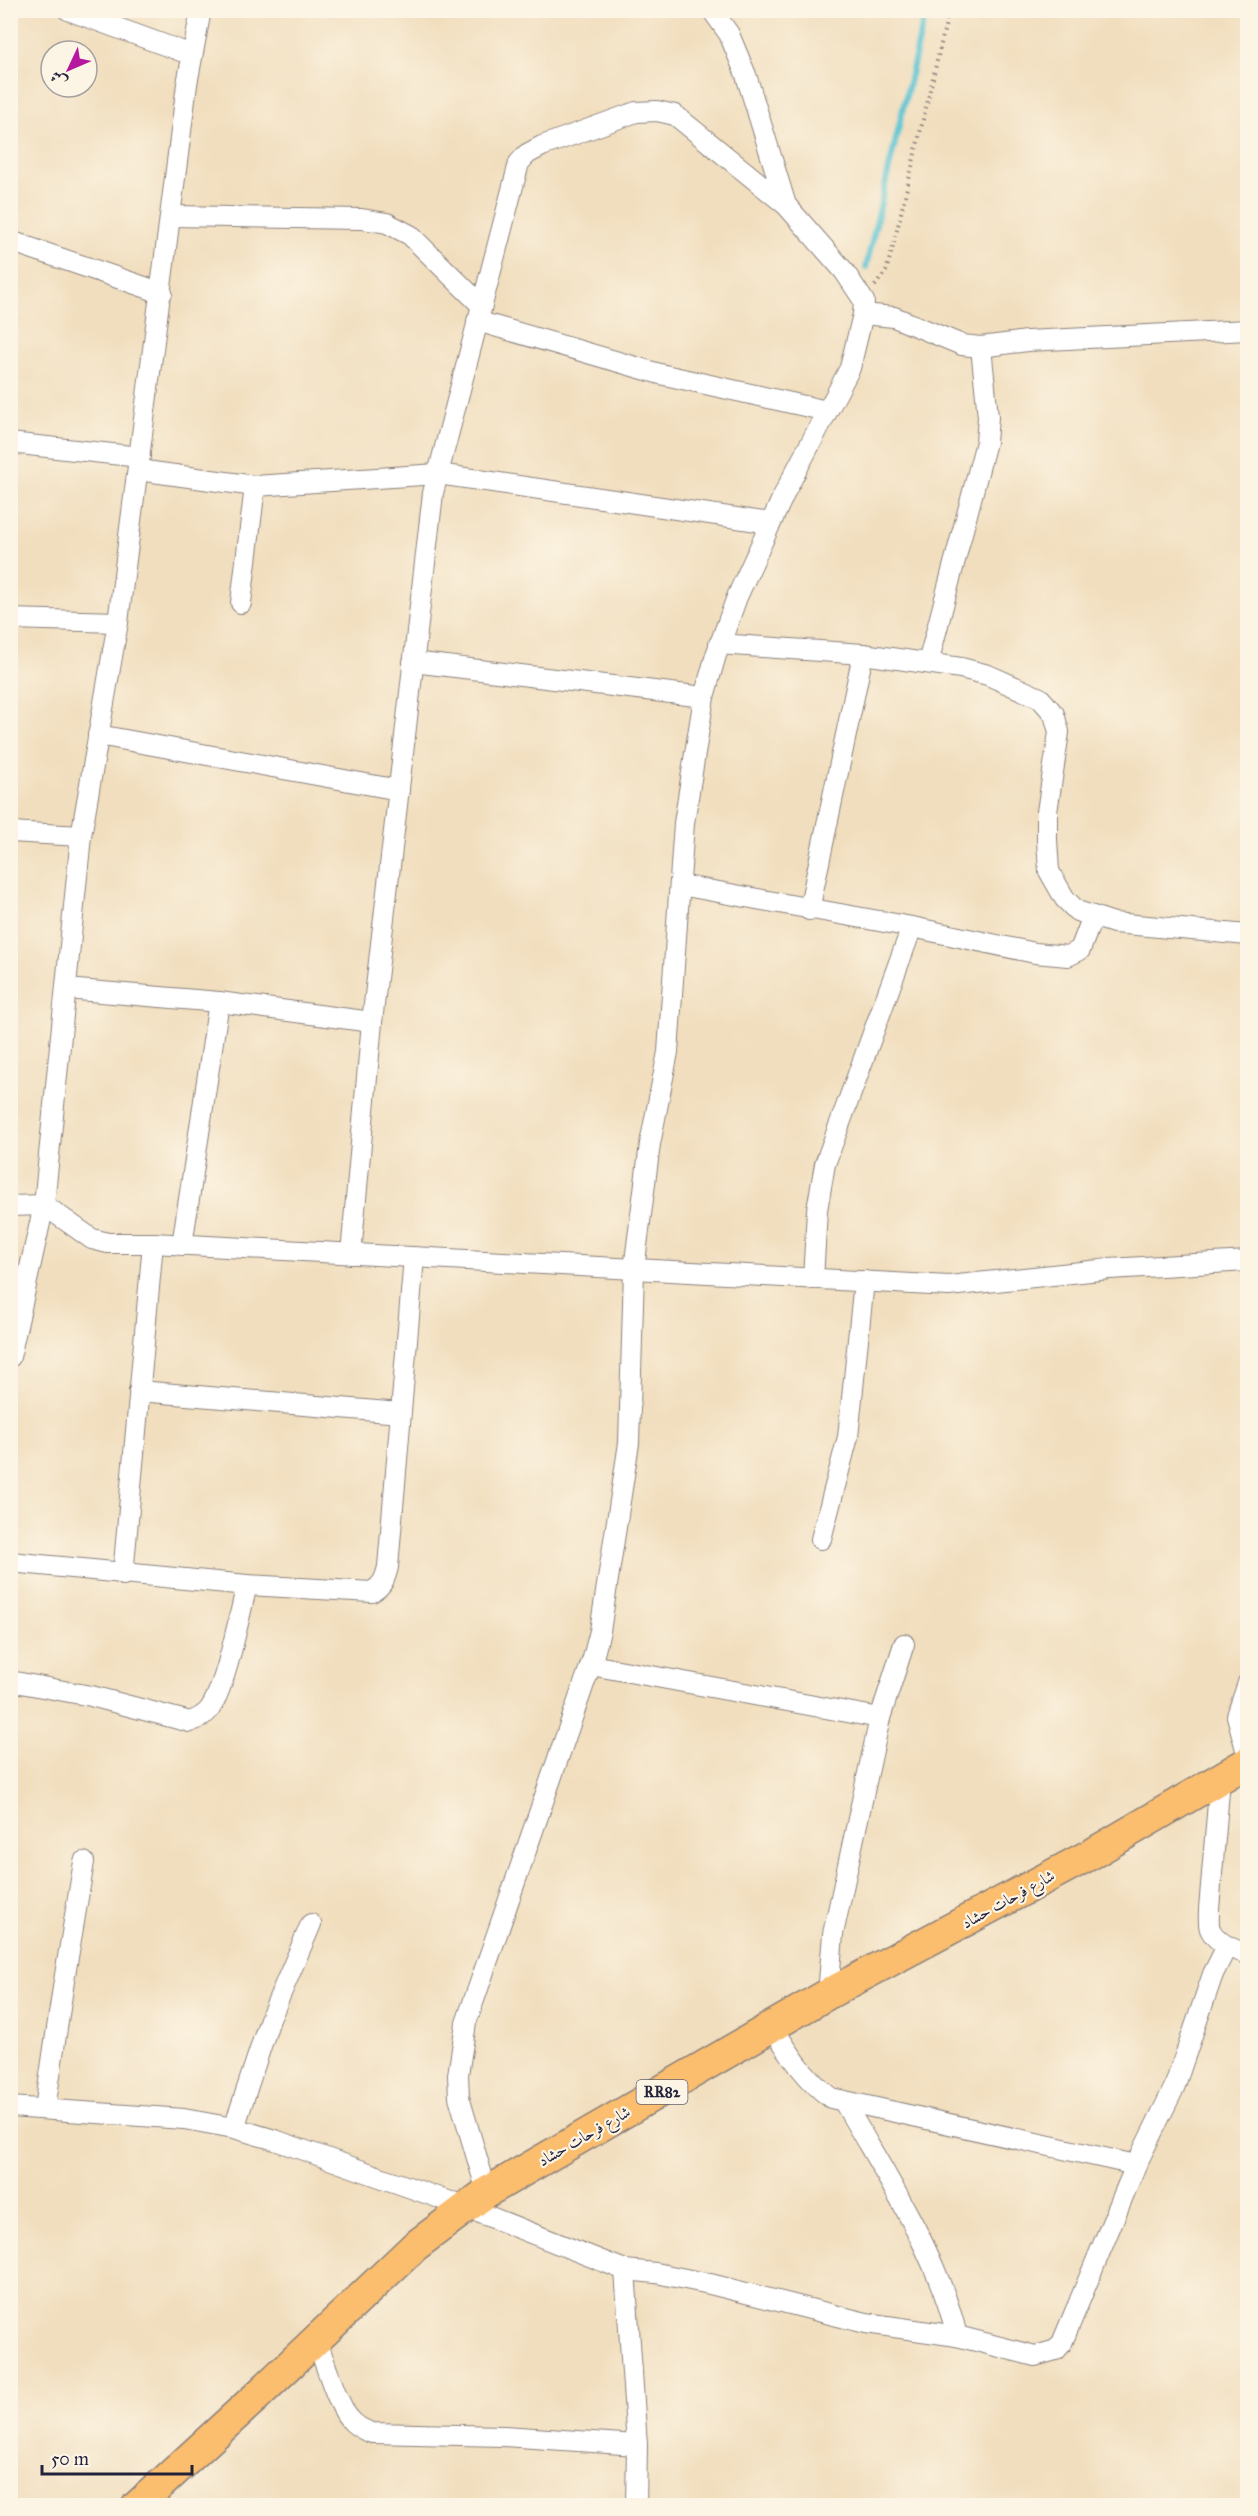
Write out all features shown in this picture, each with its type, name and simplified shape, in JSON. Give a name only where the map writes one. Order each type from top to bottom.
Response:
[{"type":"main road","name":"شارع فرحات حشاد","points":[[137,2505],[414,2247],[476,2200],[828,1994],[1095,1852],[1248,1762]]},
{"type":"street","points":[[68,10],[192,55]]},
{"type":"street","points":[[10,1357],[44,1205],[81,836],[118,622],[192,55],[201,10]]},
{"type":"street","points":[[712,10],[729,34],[746,75],[786,205]]},
{"type":"street","points":[[351,1254],[372,1022],[433,493],[519,163],[527,154],[542,146],[636,112],[657,111],[675,116],[786,205],[844,271],[864,308],[850,368],[771,523],[737,597],[719,644],[704,697],[684,823],[668,1052],[650,1144],[634,1269],[629,1443],[600,1631],[591,1665],[464,2032],[458,2075],[459,2097],[476,2200]]},
{"type":"street","points":[[171,216],[362,219],[387,223],[410,235],[479,313],[660,374],[827,411]]},
{"type":"street","points":[[10,242],[162,293]]},
{"type":"street","points":[[864,308],[894,317],[962,345],[981,347],[1027,341],[1248,330]]},
{"type":"street","points":[[928,663],[986,442],[988,417],[981,347]]},
{"type":"street","points":[[10,443],[255,486],[438,474],[771,523]]},
{"type":"street","points":[[241,603],[255,486]]},
{"type":"street","points":[[10,619],[118,622]]},
{"type":"street","points":[[719,644],[863,654],[961,668],[1015,686],[1040,698],[1054,714],[1059,732],[1047,812],[1049,871],[1065,898],[1077,910],[1114,923],[1248,935]]},
{"type":"street","points":[[809,910],[863,654]]},
{"type":"street","points":[[413,662],[704,697]]},
{"type":"street","points":[[98,735],[399,790]]},
{"type":"street","points":[[10,832],[81,836]]},
{"type":"street","points":[[680,885],[912,927],[1035,953],[1068,956],[1080,950],[1093,916]]},
{"type":"street","points":[[813,1278],[817,1210],[825,1164],[912,927]]},
{"type":"street","points":[[66,989],[219,1002],[372,1022]]},
{"type":"street","points":[[182,1245],[219,1002]]},
{"type":"street","points":[[10,1206],[44,1205],[92,1239],[108,1243],[153,1243],[949,1286],[1109,1269],[1248,1261]]},
{"type":"street","points":[[123,1575],[153,1243]]},
{"type":"street","points":[[10,1562],[247,1586],[372,1592],[380,1586],[386,1579],[388,1567],[414,1257]]},
{"type":"street","points":[[821,1539],[848,1437],[864,1281]]},
{"type":"street","points":[[139,1391],[400,1413]]},
{"type":"street","points":[[10,1680],[91,1696],[190,1722],[201,1718],[210,1709],[219,1690],[247,1586]]},
{"type":"street","points":[[828,1994],[833,1934],[880,1718],[904,1644]]},
{"type":"street","points":[[591,1665],[880,1718]]},
{"type":"street","points":[[1248,1683],[1237,1716],[1248,1757]]},
{"type":"street","points":[[1220,1779],[1209,1928],[1219,1941],[1248,1954]]},
{"type":"street","points":[[45,2109],[84,1862]]},
{"type":"street","points":[[234,2128],[270,2019],[311,1924]]},
{"type":"street","points":[[10,2107],[184,2119],[234,2128],[476,2200],[625,2270],[656,2273],[710,2284],[866,2323],[957,2336],[1035,2356],[1056,2350],[1062,2343],[1136,2164],[1163,2115],[1213,1974],[1227,1946]]},
{"type":"street","points":[[772,2026],[798,2068],[812,2085],[831,2098],[1136,2164]]},
{"type":"street","points":[[844,2102],[928,2254],[948,2303],[957,2336]]},
{"type":"street","points":[[625,2270],[637,2445],[636,2505]]},
{"type":"street","points":[[316,2339],[345,2412],[359,2428],[372,2433],[504,2436],[637,2445]]},
{"type":"path","points":[[864,308],[886,271],[893,247],[950,10]]},
{"type":"waterway","points":[[866,267],[926,10]]}]
